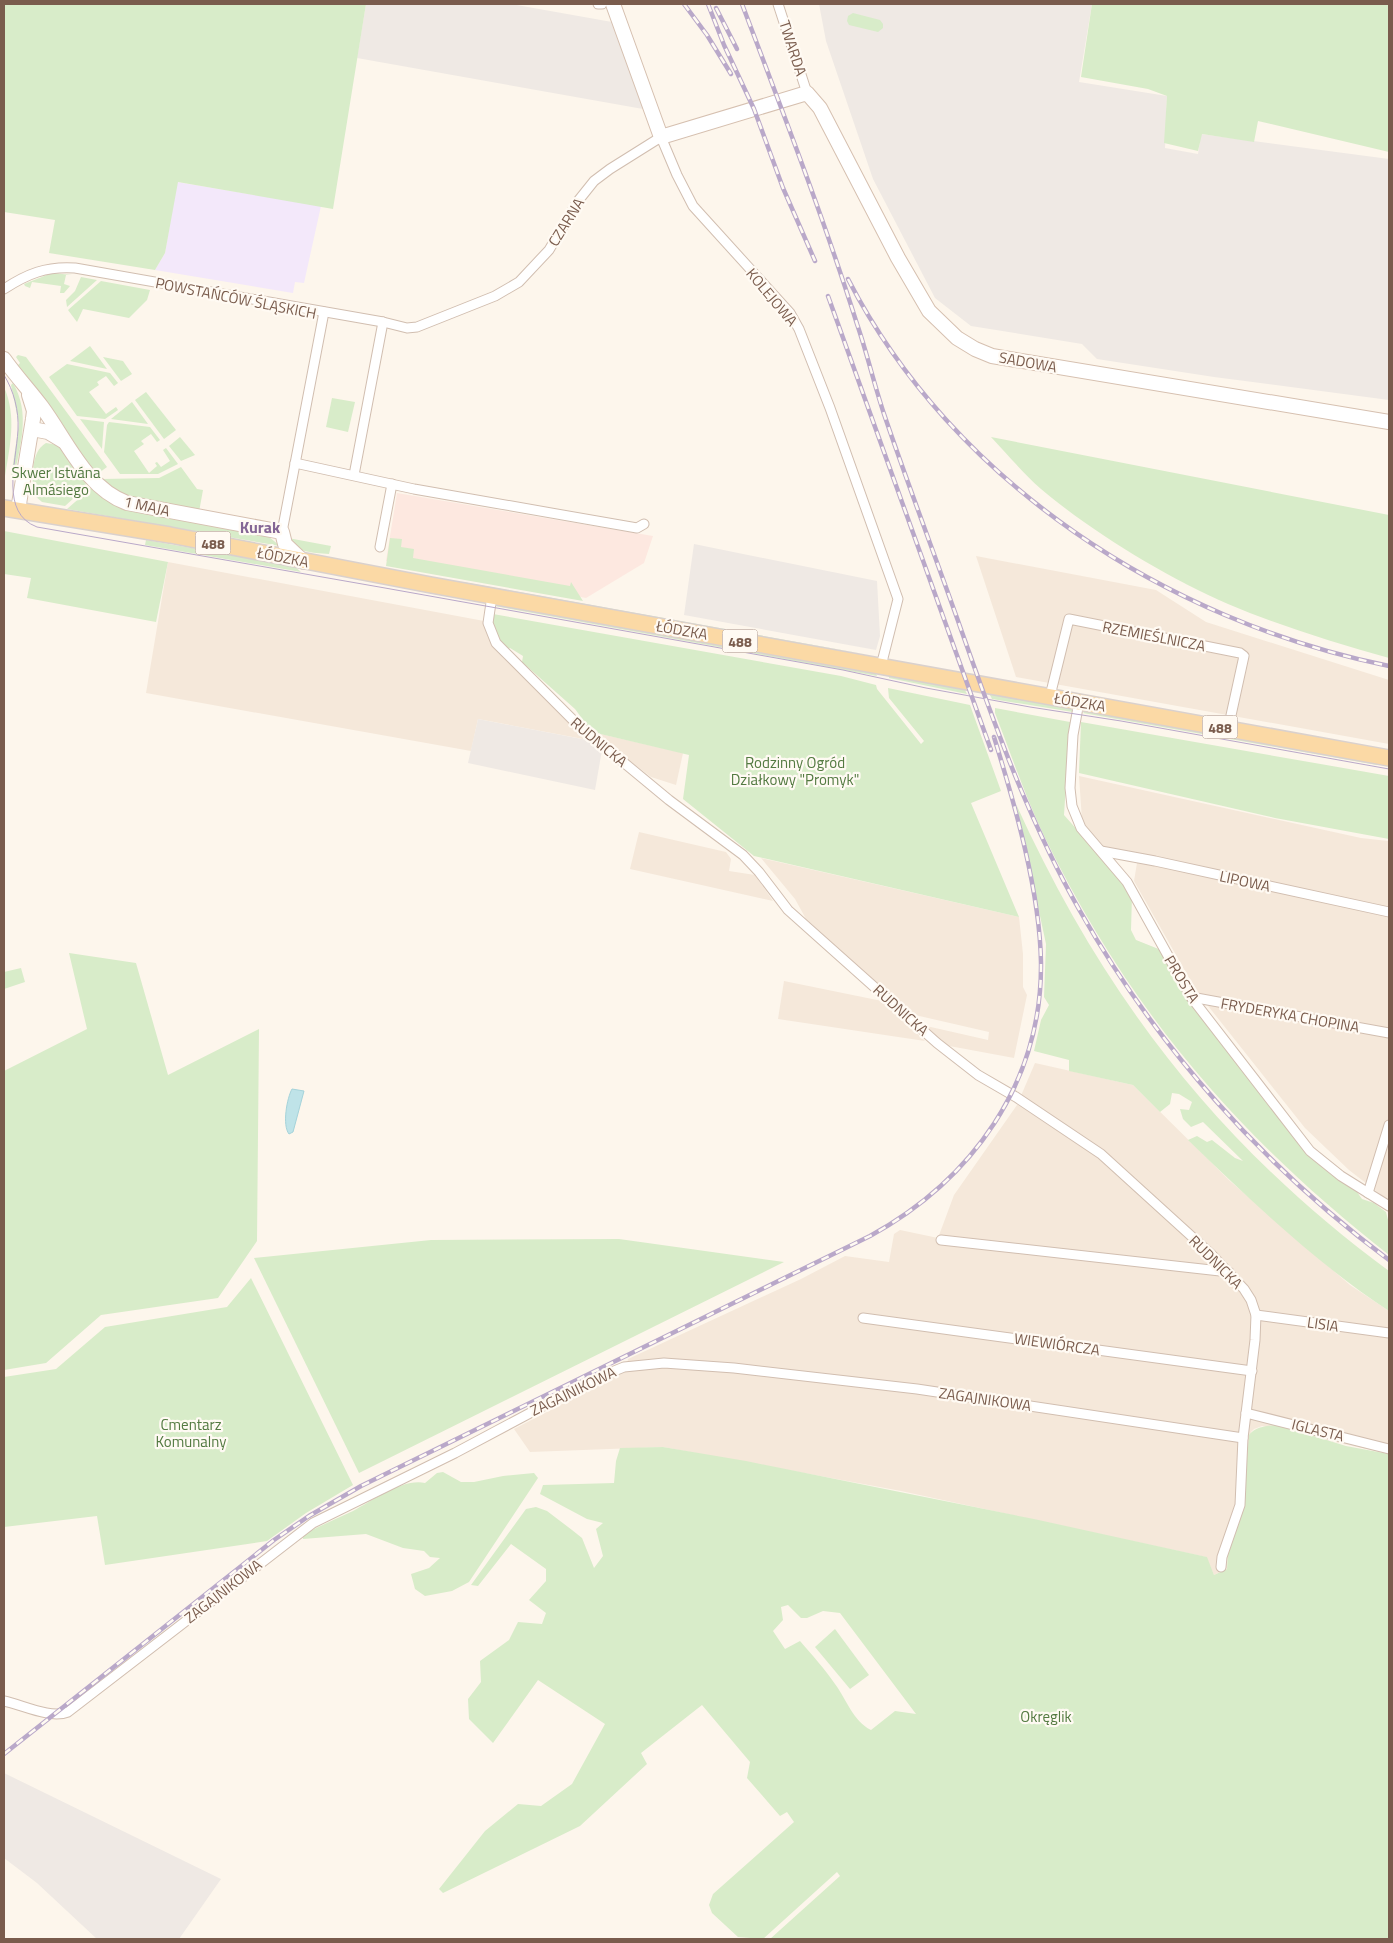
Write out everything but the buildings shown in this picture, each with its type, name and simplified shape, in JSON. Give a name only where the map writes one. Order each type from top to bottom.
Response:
[{"type":"main road","name":"ŁÓDZKA","points":[[11,509],[170,535],[304,562],[1389,758]]},
{"type":"street","name":"KOLEJOWA","points":[[613,4],[661,137],[693,206],[790,313],[799,329],[830,408],[898,599],[881,666]]},
{"type":"street","name":"TWARDA","points":[[778,4],[807,93]]},
{"type":"street","name":"CZARNA","points":[[324,312],[407,328],[417,327],[495,296],[519,282],[549,250],[578,201],[594,181],[610,169],[661,137],[807,93]]},
{"type":"street","name":"SADOWA","points":[[807,93],[820,108],[922,302],[946,330],[965,344],[992,356],[1389,422]]},
{"type":"street","name":"POWSTAŃCÓW ŚLĄSKICH","points":[[4,289],[40,270],[58,267],[174,285],[324,312],[282,532]]},
{"type":"street","points":[[354,474],[383,322]]},
{"type":"street","name":"1 MAJA","points":[[4,359],[41,406],[98,486],[120,500],[282,532]]},
{"type":"street","name":"1 MAJA","points":[[11,509],[32,429],[34,412],[25,387]]},
{"type":"street","points":[[32,429],[48,432],[66,443]]},
{"type":"street","points":[[295,463],[354,474],[392,484],[638,528],[644,524]]},
{"type":"street","points":[[380,547],[392,484]]},
{"type":"street","points":[[282,532],[285,544],[304,562]]},
{"type":"street","name":"RUDNICKA","points":[[492,596],[488,622],[496,643],[576,723],[669,800],[743,855],[764,878],[788,910],[937,1043],[978,1075],[1016,1097],[1101,1154],[1230,1272],[1248,1295],[1256,1316],[1252,1371],[1243,1438],[1240,1505],[1222,1557],[1221,1567]]},
{"type":"street","name":"RZEMIEŚLNICZA","points":[[1050,696],[1068,619],[1240,653],[1244,656],[1228,729]]},
{"type":"street","name":"PROSTA","points":[[1079,702],[1073,734],[1070,797],[1081,828],[1127,882],[1191,998],[1310,1151],[1341,1176],[1389,1206]]},
{"type":"street","name":"LIPOWA","points":[[1100,852],[1154,861],[1389,912]]},
{"type":"street","name":"FRYDERYKA CHOPINA","points":[[1191,998],[1389,1033]]},
{"type":"street","points":[[1368,1194],[1389,1125]]},
{"type":"street","points":[[942,1240],[1230,1272]]},
{"type":"street","name":"LISIA","points":[[1256,1316],[1389,1333]]},
{"type":"street","name":"WIEWIÓRCZA","points":[[863,1318],[1252,1371]]},
{"type":"street","name":"ZAGAJNIKOWA","points":[[4,1701],[49,1713],[64,1714],[73,1710],[313,1523],[455,1452],[592,1380],[624,1367],[664,1363],[734,1368],[917,1389],[1243,1438]]},
{"type":"street","name":"IGLASTA","points":[[1246,1413],[1389,1448]]},
{"type":"shaded area","points":[[366,4],[511,4],[612,22],[643,109],[357,58]]},
{"type":"shaded area","points":[[819,4],[1092,4],[1079,82],[1167,96],[1165,148],[1198,154],[1201,134],[1389,159],[1389,400],[1214,377],[1097,359],[1082,344],[971,326],[935,298],[873,179],[826,41]]},
{"type":"shaded area","points":[[177,182],[321,206],[304,283],[295,282],[293,293],[155,270],[165,253]]},
{"type":"shaded area","points":[[397,493],[653,536],[644,563],[586,598],[386,561]]},
{"type":"shaded area","points":[[694,544],[877,581],[880,636],[876,650],[684,615]]},
{"type":"shaded area","points":[[976,556],[1156,590],[1206,622],[1389,680],[1389,744],[1016,677]]},
{"type":"shaded area","points":[[168,562],[484,621],[493,646],[581,733],[583,739],[478,719],[471,751],[146,693]]},
{"type":"shaded area","points":[[478,719],[587,740],[602,750],[595,790],[468,763]]},
{"type":"shaded area","points":[[592,732],[683,753],[676,785],[651,777]]},
{"type":"shaded area","points":[[1079,776],[1361,838],[1388,841],[1389,837],[1389,1201],[1349,1170],[1305,1128],[1197,992],[1134,881],[1138,857],[1104,851],[1082,820]]},
{"type":"shaded area","points":[[639,832],[726,852],[731,859],[729,871],[755,875],[773,901],[630,869]]},
{"type":"shaded area","points":[[761,858],[1019,917],[1023,954],[1023,987],[1027,995],[1014,1058],[944,1045],[922,1025],[988,1040],[989,1032],[915,1015],[906,1009],[806,919],[795,899]]},
{"type":"shaded area","points":[[784,981],[882,1001],[925,1041],[778,1019]]},
{"type":"shaded area","points":[[1035,1063],[1133,1085],[1230,1181],[1350,1285],[1389,1311],[1389,1454],[1262,1426],[1254,1429],[1251,1432],[1243,1509],[1228,1552],[1227,1569],[1214,1575],[1206,1557],[901,1491],[663,1447],[530,1452],[514,1429],[626,1371],[628,1359],[801,1279],[845,1256],[889,1262],[894,1234],[900,1230],[938,1238],[954,1195],[1017,1105]]},
{"type":"shaded area","points":[[4,1773],[221,1879],[179,1939],[97,1939],[37,1883],[4,1858]]},
{"type":"green space","points":[[4,4],[366,4],[333,209],[178,182],[165,253],[155,270],[49,253],[55,220],[4,212]]},
{"type":"green space","points":[[1092,4],[1389,4],[1389,152],[1258,121],[1254,142],[1202,134],[1198,151],[1164,143],[1167,96],[1148,89],[1081,77]]},
{"type":"green space","points":[[853,13],[880,20],[883,28],[878,32],[849,25],[847,21],[848,16]]},
{"type":"green space","points":[[52,273],[72,275],[66,275],[64,284],[70,286],[64,293],[60,293],[61,286],[32,282],[30,288],[24,284]]},
{"type":"green space","points":[[81,277],[97,280],[67,307],[66,300],[75,291]]},
{"type":"green space","points":[[101,281],[150,290],[147,300],[129,318],[83,309],[77,322],[68,310]]},
{"type":"green space","points":[[90,346],[107,369],[70,361]]},
{"type":"green space","points":[[18,355],[26,357],[107,467],[96,475],[17,366],[20,363],[16,357]]},
{"type":"green space","points":[[103,357],[123,361],[132,374],[121,381]]},
{"type":"green space","points":[[67,364],[110,373],[118,383],[114,386],[106,376],[97,382],[99,385],[89,392],[106,414],[116,407],[118,410],[105,419],[77,416],[49,377]]},
{"type":"green space","points":[[13,383],[22,406],[23,418],[21,442],[14,478],[11,477],[19,424],[11,385]]},
{"type":"green space","points":[[4,387],[8,398],[11,420],[5,476]]},
{"type":"green space","points":[[146,392],[176,430],[164,439],[135,400]]},
{"type":"green space","points":[[332,398],[355,402],[348,432],[326,427]]},
{"type":"green space","points":[[132,402],[148,424],[111,419]]},
{"type":"green space","points":[[80,419],[104,422],[102,449]]},
{"type":"green space","points":[[109,422],[150,427],[160,440],[157,442],[151,434],[141,441],[144,444],[134,451],[149,473],[157,466],[155,463],[157,462],[161,467],[170,461],[163,450],[166,448],[178,464],[158,474],[120,474],[104,452]]},
{"type":"green space","points":[[180,437],[195,455],[181,461],[169,446]]},
{"type":"green space","points":[[991,437],[1389,515],[1389,658],[1268,620],[1228,604],[1180,581],[1106,537],[1061,505],[1034,483]]},
{"type":"green space","name":"Skwer Istvána Almásiego","points":[[46,443],[58,445],[86,482],[85,488],[65,506],[42,502],[34,495],[33,467],[37,453]]},
{"type":"green space","points":[[181,467],[197,489],[203,490],[199,512],[122,495],[101,479],[159,478]]},
{"type":"green space","points":[[91,488],[108,501],[268,536],[280,546],[67,509]]},
{"type":"green space","points":[[4,531],[168,562],[156,622],[27,598],[31,578],[4,574]]},
{"type":"green space","points":[[288,538],[331,546],[329,554],[301,550]]},
{"type":"green space","points":[[390,538],[402,539],[401,547],[414,549],[413,558],[570,586],[571,582],[583,601],[386,566]]},
{"type":"green space","points":[[146,540],[294,566],[301,572],[145,545]]},
{"type":"green space","points":[[463,582],[875,656],[463,585]]},
{"type":"green space","points":[[498,604],[875,672],[877,676],[495,606]]},
{"type":"green space","name":"Rodzinny Ogród Działkowy \"Promyk\"","points":[[493,614],[841,676],[876,685],[877,689],[921,744],[924,741],[889,698],[888,688],[970,705],[1001,791],[971,803],[1019,917],[754,856],[683,799],[689,755],[592,732],[575,709],[522,662],[523,656],[510,648],[507,650],[503,646],[493,625]]},
{"type":"green space","points":[[889,675],[964,688],[967,694],[889,678]]},
{"type":"green space","points":[[989,693],[1072,707],[1073,712],[992,699]]},
{"type":"green space","points":[[995,708],[1070,722],[1064,815],[1126,885],[1132,896],[1131,930],[1136,940],[1161,950],[1184,995],[1312,1158],[1329,1173],[1357,1192],[1362,1199],[1374,1203],[1386,1212],[1389,1224],[1389,1255],[1334,1210],[1283,1164],[1235,1116],[1191,1066],[1150,1014],[1112,958],[1077,899],[1044,836],[1018,775],[995,713]]},
{"type":"green space","points":[[1085,711],[1378,762],[1377,765],[1083,713]]},
{"type":"green space","points":[[1081,722],[1389,776],[1389,839],[1275,818],[1079,773]]},
{"type":"green space","points":[[1016,804],[1050,874],[1087,940],[1127,1003],[1171,1063],[1219,1119],[1271,1172],[1328,1223],[1389,1271],[1389,1311],[1310,1252],[1188,1140],[1197,1136],[1207,1142],[1212,1140],[1235,1158],[1243,1161],[1203,1122],[1191,1127],[1183,1119],[1180,1109],[1189,1110],[1192,1102],[1179,1094],[1172,1093],[1170,1104],[1160,1112],[1133,1085],[1069,1071],[1069,1060],[1034,1051],[1041,1020],[1049,1005],[1044,997],[1046,944]]},
{"type":"green space","points":[[69,953],[136,963],[168,1075],[259,1029],[257,1241],[218,1298],[101,1315],[46,1363],[4,1370],[4,1071],[87,1029]]},
{"type":"green space","points":[[21,968],[25,982],[4,989],[4,972]]},
{"type":"green space","points":[[619,1239],[784,1262],[359,1473],[254,1258],[431,1240]]},
{"type":"green space","name":"Cmentarz Komunalny","points":[[251,1278],[353,1485],[306,1513],[267,1541],[105,1565],[97,1516],[4,1527],[4,1377],[56,1369],[105,1327],[227,1307]]},
{"type":"green space","name":"Okręglik","points":[[1278,1425],[1346,1446],[1389,1454],[1389,1939],[770,1939],[840,1876],[837,1872],[763,1939],[738,1937],[712,1913],[709,1905],[713,1894],[794,1822],[787,1812],[780,1816],[747,1778],[750,1762],[702,1705],[641,1753],[647,1764],[580,1826],[443,1893],[439,1889],[485,1831],[518,1804],[541,1806],[572,1784],[605,1724],[538,1680],[493,1743],[469,1719],[468,1699],[481,1682],[480,1661],[509,1640],[518,1622],[542,1624],[546,1613],[529,1600],[546,1581],[546,1569],[511,1544],[478,1586],[471,1585],[526,1509],[536,1507],[547,1511],[582,1538],[594,1568],[603,1556],[596,1529],[603,1523],[587,1519],[540,1494],[543,1485],[614,1483],[616,1461],[620,1448],[663,1447],[746,1461],[1034,1519],[1207,1557],[1214,1575],[1227,1569],[1228,1552],[1243,1509],[1249,1435],[1258,1428]],"holes":[[[788,1605],[801,1618],[807,1618],[823,1611],[840,1613],[916,1714],[895,1711],[871,1730],[859,1721],[827,1673],[800,1641],[785,1649],[773,1631],[783,1620],[781,1607]]]},
{"type":"green space","points":[[443,1472],[461,1482],[474,1482],[503,1476],[534,1473],[538,1478],[469,1582],[452,1591],[425,1596],[415,1589],[411,1574],[429,1568],[440,1558],[430,1557],[424,1551],[403,1548],[366,1534],[303,1539],[303,1535],[353,1511],[388,1491],[416,1482],[425,1483],[437,1473]]},
{"type":"green space","points":[[835,1629],[869,1675],[850,1689],[815,1647]]},
{"type":"water","points":[[292,1089],[304,1091],[293,1132],[289,1134],[286,1124],[286,1112]]},
{"type":"tram line","points":[[4,375],[13,394],[18,416],[13,472],[14,499],[18,511],[25,520],[37,527],[843,670],[926,688],[1030,707],[1121,721],[1389,769]]},
{"type":"railway","points":[[684,4],[707,35],[731,74]]},
{"type":"railway","points":[[708,4],[724,45],[754,109],[783,188],[815,261]]},
{"type":"railway","points":[[742,4],[802,163],[861,335],[884,414],[984,693],[1027,804],[1061,876],[1110,961],[1143,1010],[1216,1101],[1298,1185],[1389,1260]]},
{"type":"railway","points":[[716,8],[737,49]]},
{"type":"railway","points":[[848,279],[892,352],[946,419],[1007,479],[1075,532],[1148,578],[1226,615],[1306,645],[1389,666]]},
{"type":"railway","points":[[828,296],[991,750]]},
{"type":"railway","points":[[4,1754],[274,1540],[309,1516],[361,1486],[870,1236],[907,1213],[940,1187],[969,1157],[994,1124],[1014,1087],[1029,1048],[1038,1007],[1041,963],[1036,907],[1018,820],[994,737]]},
{"type":"district","name":"Kurak","points":[[260,527]]}]
